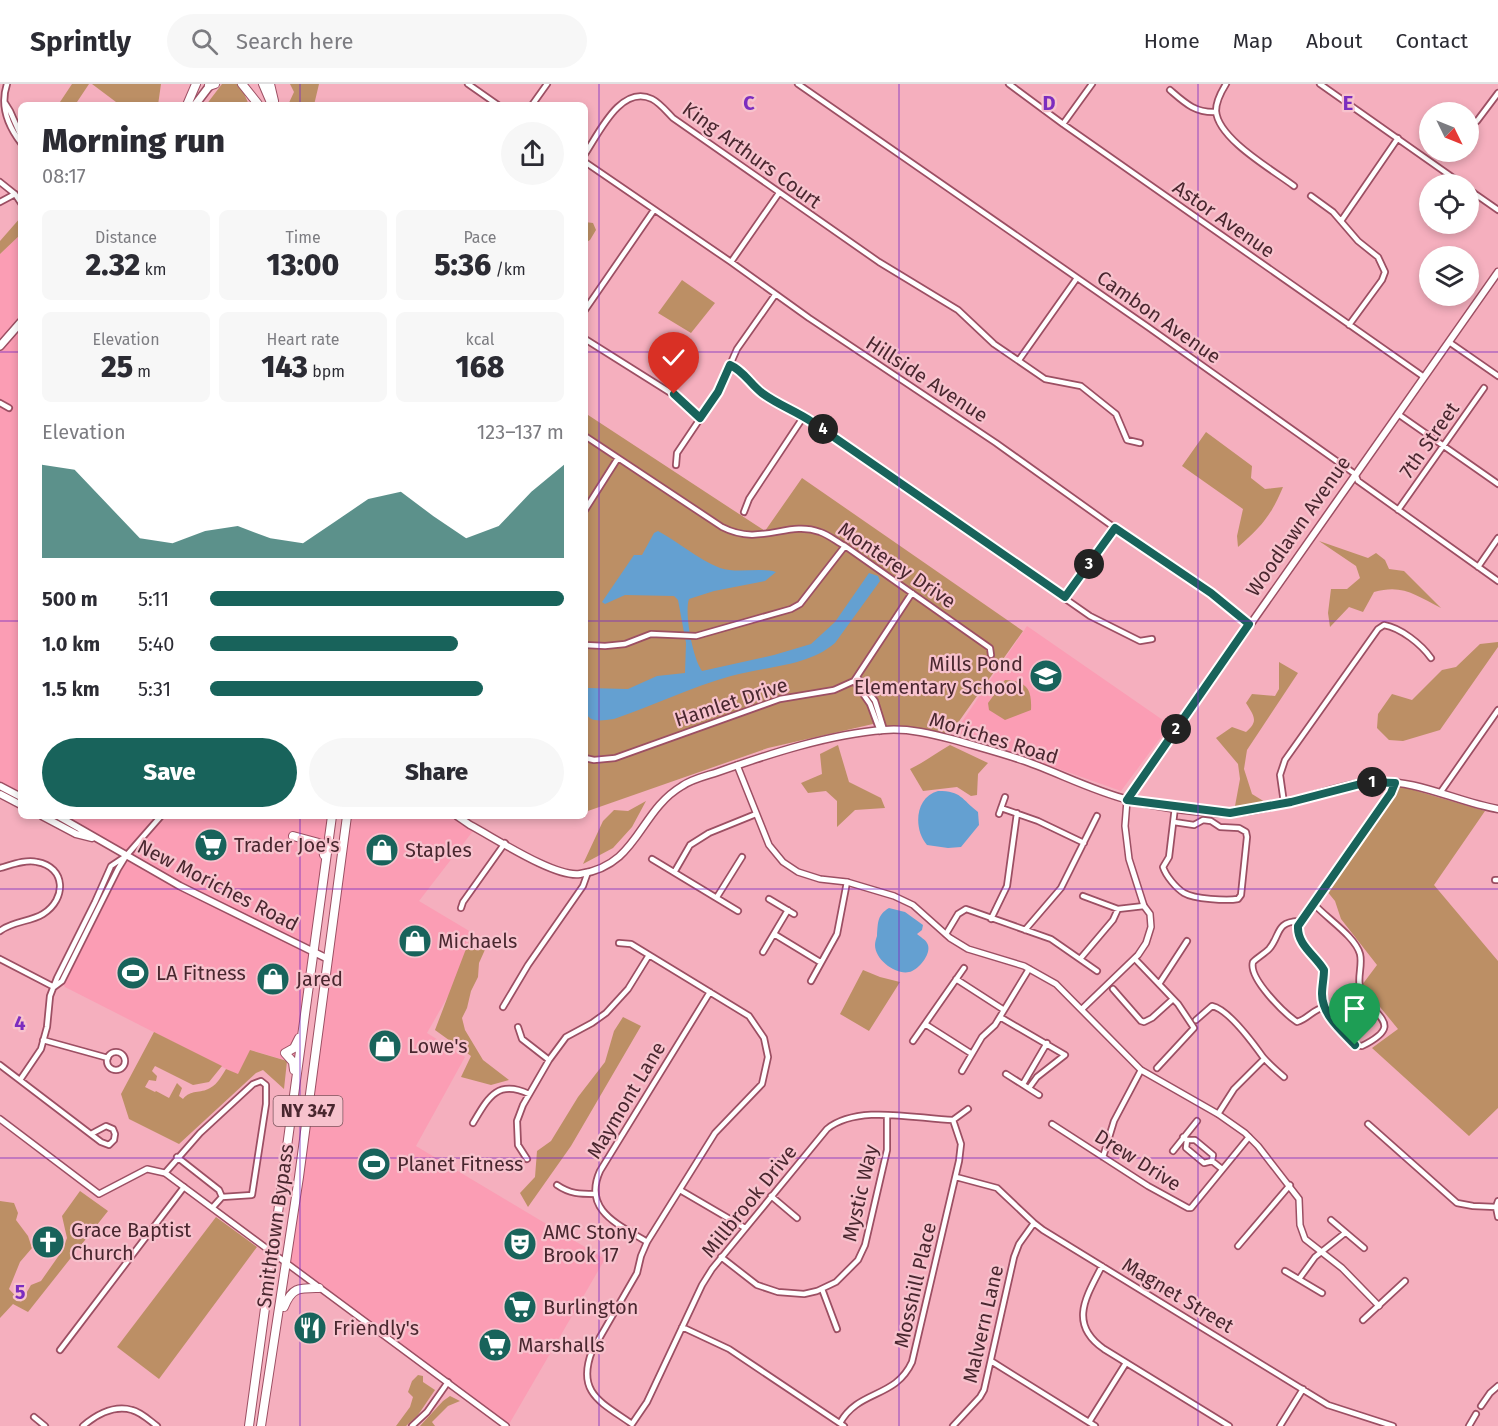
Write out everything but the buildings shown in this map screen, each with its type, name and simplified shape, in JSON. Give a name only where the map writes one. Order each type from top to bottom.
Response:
[{"type":"highway","points":[[188,102],[196,84]]},
{"type":"highway","points":[[242,84],[256,102]]},
{"type":"highway","points":[[250,84],[257,102]]},
{"type":"highway","points":[[263,84],[272,102]]},
{"type":"highway","points":[[270,84],[273,102]]},
{"type":"highway","name":"Smithtown Bypass","points":[[261,1426],[279,1319],[347,819]]},
{"type":"highway","points":[[325,864],[321,844],[293,836],[319,838],[324,834],[331,820]]},
{"type":"highway","name":"Smithtown Bypass","points":[[249,1426],[331,820]]},
{"type":"highway","points":[[295,1088],[294,1064],[285,1053],[296,1045],[304,1022]]},
{"type":"highway","points":[[279,1319],[286,1299],[294,1291],[301,1288],[319,1288]]},
{"type":"main road","points":[[198,102],[212,85]]},
{"type":"main road","name":"Woodlawn Avenue","points":[[1127,800],[1498,272]]},
{"type":"main road","points":[[0,346],[18,325]]},
{"type":"main road","name":"Moriches Road","points":[[461,819],[561,873],[578,875],[621,856],[629,849],[654,810],[683,785],[737,765],[805,746],[882,730],[923,732],[989,749],[1024,760],[1127,800],[1175,807],[1230,813],[1284,803],[1368,782],[1395,783],[1498,809]]},
{"type":"main road","points":[[0,786],[18,795]]},
{"type":"main road","points":[[0,794],[18,803]]},
{"type":"main road","name":"New Moriches Road","points":[[48,819],[76,834],[95,839]]},
{"type":"main road","name":"New Moriches Road","points":[[64,819],[80,827],[95,839],[180,886],[328,959]]},
{"type":"street","points":[[7,84],[2,93],[5,114],[18,138]]},
{"type":"street","points":[[534,102],[547,84]]},
{"type":"street","name":"Cambon Avenue","points":[[798,84],[1355,474],[1358,481],[1498,581]]},
{"type":"street","name":"Astor Avenue","points":[[1009,84],[1424,377]]},
{"type":"street","points":[[1016,89],[1020,84]]},
{"type":"street","points":[[1063,124],[1092,84]]},
{"type":"street","points":[[1226,84],[1220,94],[1216,112],[1225,132],[1294,186]]},
{"type":"street","points":[[1320,84],[1448,174]]},
{"type":"street","points":[[472,85],[494,102]]},
{"type":"street","points":[[1170,90],[1192,108],[1216,112]]},
{"type":"street","points":[[1479,118],[1498,93]]},
{"type":"street","name":"King Arthurs Court","points":[[588,150],[619,104],[637,96],[655,101],[674,118],[856,247],[958,310],[994,344],[1045,379],[1081,386],[1116,414],[1127,440],[1140,443]]},
{"type":"street","points":[[4,103],[18,129]]},
{"type":"street","points":[[1341,221],[1398,138]]},
{"type":"street","name":"Hillside Avenue","points":[[588,164],[775,295],[996,442],[1115,528],[1211,593],[1249,624]]},
{"type":"street","points":[[0,182],[18,198]]},
{"type":"street","points":[[731,262],[779,193]]},
{"type":"street","points":[[0,202],[15,194]]},
{"type":"street","points":[[1311,196],[1333,212],[1358,241],[1378,257],[1385,272],[1382,280],[1349,325]]},
{"type":"street","points":[[1479,197],[1498,210]]},
{"type":"street","points":[[588,306],[654,210]]},
{"type":"street","points":[[1019,360],[1077,278]]},
{"type":"street","points":[[676,465],[676,453],[718,392],[737,349],[775,295]]},
{"type":"street","points":[[588,341],[618,357],[674,394],[700,418]]},
{"type":"street","points":[[1449,342],[1496,375],[1498,368]]},
{"type":"street","points":[[730,365],[746,376],[765,396],[804,416],[1090,616],[1140,641],[1152,639]]},
{"type":"street","name":"7th Street","points":[[1398,510],[1484,388]]},
{"type":"street","points":[[0,403],[9,408]]},
{"type":"street","points":[[1398,414],[1498,484]]},
{"type":"street","points":[[744,512],[749,499],[804,416]]},
{"type":"street","name":"Monterey Drive","points":[[588,438],[736,534],[752,536],[797,529],[819,531],[845,546],[990,648],[991,655]]},
{"type":"street","points":[[588,505],[618,458]]},
{"type":"street","points":[[1065,597],[1115,528]]},
{"type":"street","points":[[1478,567],[1498,538]]},
{"type":"street","points":[[588,645],[625,644],[651,634],[696,636],[791,609],[800,604],[845,546]]},
{"type":"street","points":[[882,730],[874,701],[856,680],[912,593]]},
{"type":"street","points":[[1284,803],[1280,775],[1285,759],[1378,629],[1384,625],[1392,626],[1423,648],[1431,658]]},
{"type":"street","name":"Hamlet Drive","points":[[588,759],[615,758],[780,699],[834,690],[856,680]]},
{"type":"street","points":[[1440,793],[1498,710]]},
{"type":"street","points":[[737,765],[769,845],[783,862],[805,875],[847,882],[885,892],[904,900],[968,949],[1029,969],[1056,984],[1141,1070],[1238,1126],[1290,1185],[1299,1199],[1301,1232],[1305,1239],[1349,1274],[1379,1306]]},
{"type":"street","points":[[1313,903],[1358,948],[1361,961],[1360,988],[1384,1020],[1384,1029],[1378,1036],[1362,1046],[1355,1045],[1333,1021],[1325,1007],[1322,996],[1324,970],[1299,938],[1298,926],[1299,921],[1391,793],[1395,783]]},
{"type":"street","points":[[1005,797],[1000,811],[1017,813],[1084,843]]},
{"type":"street","points":[[1082,1009],[1135,959],[1146,943],[1151,927],[1150,914],[1144,906],[1128,852],[1125,826],[1127,800]]},
{"type":"street","points":[[1174,822],[1194,825],[1203,820],[1211,821],[1221,827],[1243,830],[1247,837],[1241,894],[1236,900],[1188,895],[1182,892],[1165,873],[1163,867],[1169,857],[1175,807]]},
{"type":"street","points":[[991,919],[1007,886],[1017,813]]},
{"type":"street","points":[[1230,813],[1230,827]]},
{"type":"street","points":[[675,871],[690,845],[709,833],[756,814]]},
{"type":"street","points":[[1025,930],[1061,888],[1097,816]]},
{"type":"street","points":[[20,1080],[41,1049],[47,1027],[50,996],[54,987],[62,981],[126,856],[158,819]]},
{"type":"street","points":[[461,908],[505,843]]},
{"type":"street","points":[[717,897],[742,857]]},
{"type":"street","points":[[652,858],[738,911]]},
{"type":"street","points":[[0,868],[36,861],[48,866],[55,873],[60,881],[61,891],[57,901],[44,913],[0,931]]},
{"type":"street","points":[[502,1008],[528,965],[583,886],[588,872]]},
{"type":"street","points":[[811,981],[837,934],[847,882]]},
{"type":"street","points":[[1083,896],[1118,909],[1144,906]]},
{"type":"street","points":[[769,899],[794,914]]},
{"type":"street","points":[[946,934],[958,914],[966,909],[1051,939],[1097,971]]},
{"type":"street","points":[[1080,959],[1113,920],[1118,909]]},
{"type":"street","points":[[763,952],[788,910]]},
{"type":"street","points":[[1299,921],[1289,922],[1281,928],[1268,950],[1253,962],[1252,970],[1257,982],[1294,1020],[1300,1022],[1312,1011],[1325,1007]]},
{"type":"street","points":[[774,934],[820,962]]},
{"type":"street","points":[[1159,984],[1187,941]]},
{"type":"street","points":[[619,943],[631,944],[743,1012],[758,1027],[766,1043],[767,1065],[759,1089],[715,1133],[647,1242],[637,1273],[592,1351],[586,1369],[586,1382],[593,1394],[632,1425]]},
{"type":"street","points":[[527,1159],[518,1145],[516,1127],[520,1111],[549,1060],[566,1037],[606,1013],[627,989],[649,955]]},
{"type":"street","points":[[0,959],[54,987]]},
{"type":"street","points":[[1135,959],[1173,999],[1194,1028],[1157,1068]]},
{"type":"street","points":[[912,1041],[964,968]]},
{"type":"street","points":[[962,1071],[982,1037],[1000,1017],[1029,969]]},
{"type":"street","points":[[956,979],[1004,1010]]},
{"type":"street","points":[[1113,989],[1144,1022],[1152,1018],[1173,999]]},
{"type":"street","name":"Maymont Lane","points":[[595,1194],[600,1172],[710,992]]},
{"type":"street","points":[[1196,1020],[1212,1006],[1220,1008],[1245,1033],[1264,1059],[1284,1077]]},
{"type":"street","points":[[1000,1017],[1065,1055],[1036,1077],[1029,1088]]},
{"type":"street","points":[[925,1024],[972,1054]]},
{"type":"street","points":[[518,1028],[522,1039],[549,1060]]},
{"type":"street","points":[[43,1040],[108,1058]]},
{"type":"street","points":[[1023,1084],[1047,1044]]},
{"type":"street","points":[[1218,1114],[1234,1089],[1264,1059]]},
{"type":"street","points":[[0,1065],[101,1142],[109,1145],[116,1134],[106,1126],[91,1134]]},
{"type":"street","points":[[1103,1157],[1114,1121],[1141,1070]]},
{"type":"street","points":[[1006,1074],[1039,1095]]},
{"type":"street","points":[[165,1173],[200,1133],[253,1084],[261,1081],[266,1085],[266,1104],[252,1195],[222,1197],[213,1207]]},
{"type":"street","points":[[473,1123],[487,1100],[502,1089],[518,1089],[529,1094]]},
{"type":"street","points":[[953,1120],[968,1109]]},
{"type":"street","name":"Millbrook Drive","points":[[632,1425],[647,1402],[702,1285],[745,1228],[827,1129],[835,1123],[856,1116],[953,1120]]},
{"type":"street","name":"Mystic Way","points":[[722,1257],[757,1285],[784,1294],[804,1294],[822,1289],[847,1273],[862,1252],[887,1150],[887,1116]]},
{"type":"street","points":[[0,1119],[99,1194],[147,1169],[165,1173],[506,1426]]},
{"type":"street","name":"Mosshill Place","points":[[842,1424],[855,1404],[895,1385],[905,1375],[912,1362],[956,1177],[961,1144],[953,1120]]},
{"type":"street","points":[[1173,1151],[1185,1139],[1197,1121]]},
{"type":"street","name":"Drew Drive","points":[[1052,1124],[1188,1209],[1249,1137]]},
{"type":"street","points":[[1368,1125],[1457,1203],[1496,1207]]},
{"type":"street","points":[[1185,1139],[1186,1148],[1204,1163],[1212,1161]]},
{"type":"street","points":[[1185,1139],[1195,1140],[1213,1155],[1212,1161]]},
{"type":"street","points":[[177,1157],[219,1190],[222,1197]]},
{"type":"street","points":[[1212,1161],[1222,1169]]},
{"type":"street","name":"Magnet Street","points":[[956,1177],[998,1188],[1034,1223],[1328,1405],[1393,1426]]},
{"type":"street","points":[[557,1185],[575,1194],[595,1194],[599,1207],[604,1213],[647,1242]]},
{"type":"street","points":[[1239,1246],[1290,1185]]},
{"type":"street","points":[[60,1350],[184,1186]]},
{"type":"street","points":[[680,1190],[745,1228]]},
{"type":"street","points":[[771,1196],[797,1218]]},
{"type":"street","points":[[1498,1201],[1496,1207],[1498,1218]]},
{"type":"street","points":[[1331,1220],[1364,1248]]},
{"type":"street","name":"Malvern Lane","points":[[957,1425],[982,1394],[1014,1257],[1019,1244],[1034,1223]]},
{"type":"street","points":[[1299,1279],[1315,1257],[1345,1233]]},
{"type":"street","points":[[1102,1266],[1087,1292],[1082,1311],[1087,1332],[1095,1342],[1126,1363],[1229,1426]]},
{"type":"street","points":[[1285,1270],[1322,1293]]},
{"type":"street","points":[[1363,1320],[1405,1281]]},
{"type":"street","points":[[822,1289],[837,1329]]},
{"type":"street","points":[[682,1327],[729,1349],[842,1424]]},
{"type":"street","points":[[991,1361],[1095,1426]]},
{"type":"street","points":[[1089,1422],[1126,1363]]},
{"type":"street","points":[[412,1426],[427,1412],[448,1382]]},
{"type":"street","points":[[1481,1406],[1498,1386]]},
{"type":"street","points":[[1280,1426],[1303,1389]]},
{"type":"street","points":[[83,1426],[96,1415],[116,1409],[133,1410],[157,1426]]},
{"type":"street","points":[[1469,1426],[1476,1414]]},
{"type":"street","points":[[34,1418],[45,1426]]},
{"type":"street","points":[[1369,1426],[1371,1419]]},
{"type":"shaded area","points":[[72,84],[89,84],[77,102],[60,102]]},
{"type":"shaded area","points":[[92,84],[161,84],[158,102],[116,102]]},
{"type":"shaded area","points":[[222,84],[240,84],[248,102],[208,102]]},
{"type":"shaded area","points":[[290,84],[319,84],[315,102],[289,102],[294,92]]},
{"type":"shaded area","points":[[18,220],[18,237],[0,254],[0,241]]},
{"type":"shaded area","points":[[588,222],[593,223],[596,230],[588,241]]},
{"type":"shaded area","points":[[18,237],[18,803],[0,794],[0,254]]},
{"type":"shaded area","points":[[682,280],[715,303],[691,333],[658,313]]},
{"type":"shaded area","points":[[588,415],[765,531],[802,478],[1023,631],[950,734],[873,724],[768,748],[588,811]]},
{"type":"shaded area","points":[[1206,432],[1252,466],[1251,478],[1265,489],[1283,487],[1265,520],[1238,547],[1237,536],[1243,509],[1182,466]]},
{"type":"shaded area","points":[[1319,541],[1368,558],[1376,553],[1385,560],[1389,569],[1404,571],[1441,608],[1409,592],[1384,590],[1374,592],[1363,612],[1349,607],[1330,627],[1328,613],[1331,589],[1347,589],[1360,578],[1356,566]]},
{"type":"shaded area","name":"Mills Pond Elementary School","points":[[1027,626],[1170,725],[1121,791],[955,732]]},
{"type":"shaded area","points":[[1498,642],[1498,647],[1440,730],[1403,741],[1389,740],[1377,728],[1378,714],[1392,694],[1412,700],[1442,670],[1456,667],[1480,644]]},
{"type":"shaded area","points":[[1279,662],[1298,673],[1247,750],[1244,769],[1252,794],[1265,802],[1235,806],[1240,779],[1238,764],[1216,738],[1232,727],[1246,732],[1253,725],[1254,718],[1246,703],[1252,694],[1275,696],[1279,689]]},
{"type":"shaded area","points":[[1005,680],[1018,682],[1027,688],[1031,710],[1005,720],[989,710],[988,703]]},
{"type":"shaded area","points":[[838,745],[849,782],[881,798],[885,808],[855,810],[837,827],[837,801],[826,791],[808,793],[801,783],[822,774],[820,754]]},
{"type":"shaded area","points":[[950,745],[988,763],[978,774],[977,795],[971,796],[957,787],[923,791],[910,769]]},
{"type":"shaded area","points":[[1400,786],[1485,811],[1434,885],[1498,961],[1498,1108],[1469,1136],[1372,1048],[1398,1029],[1362,985],[1377,965],[1341,919],[1335,901],[1326,890]]},
{"type":"shaded area","points":[[646,801],[632,827],[613,848],[583,864],[603,821],[614,810],[628,811]]},
{"type":"shaded area","points":[[50,819],[332,819],[298,1064],[251,1050],[238,1075],[65,987],[62,981],[126,856]]},
{"type":"shaded area","points":[[347,819],[459,819],[473,831],[419,901],[481,938],[427,1033],[465,1057],[416,1146],[605,1259],[508,1426],[286,1264]]},
{"type":"shaded area","points":[[467,936],[488,943],[479,963],[478,977],[462,1018],[465,1030],[483,1060],[509,1080],[491,1085],[461,1077],[471,1056],[435,1030],[469,941]]},
{"type":"shaded area","points":[[863,970],[900,982],[869,1031],[840,1014]]},
{"type":"shaded area","points":[[623,1017],[641,1026],[571,1146],[528,1207],[520,1193],[535,1177],[537,1151],[551,1141],[578,1097],[605,1062],[614,1031]]},
{"type":"shaded area","points":[[154,1032],[222,1066],[209,1082],[193,1085],[155,1066],[152,1071],[157,1076],[156,1081],[149,1080],[145,1087],[155,1092],[169,1098],[177,1083],[182,1088],[179,1096],[183,1099],[189,1094],[206,1090],[220,1079],[226,1069],[238,1074],[250,1050],[287,1061],[284,1089],[263,1070],[256,1073],[179,1144],[129,1119],[121,1094]]},
{"type":"shaded area","points":[[80,1191],[108,1211],[28,1312],[13,1304],[0,1318],[0,1201],[14,1203],[18,1213],[16,1220],[28,1236],[32,1248],[20,1262],[9,1289],[21,1302],[31,1285],[41,1281],[62,1251],[67,1238],[62,1216]]},
{"type":"shaded area","points":[[216,1217],[257,1247],[159,1379],[117,1347]]},
{"type":"shaded area","points":[[418,1375],[423,1376],[423,1382],[435,1390],[418,1415],[406,1426],[396,1426],[410,1407],[413,1397],[408,1392],[412,1381]]},
{"type":"shaded area","points":[[450,1396],[460,1401],[448,1406],[432,1422],[435,1426],[420,1426],[443,1401]]},
{"type":"water","points":[[658,531],[720,568],[776,572],[765,581],[714,591],[689,599],[690,636],[695,657],[702,671],[811,644],[835,622],[869,573],[878,576],[880,581],[835,643],[812,657],[716,680],[614,719],[591,719],[588,716],[588,688],[628,689],[657,676],[685,673],[686,643],[678,600],[674,596],[625,595],[605,604],[602,602],[634,555],[642,555],[654,533]]},
{"type":"water","points":[[938,791],[957,794],[978,812],[979,825],[961,847],[927,845],[920,831],[918,822],[921,807],[930,794]]},
{"type":"water","points":[[889,908],[905,912],[923,925],[922,930],[917,934],[926,942],[927,956],[913,971],[904,972],[893,969],[882,961],[876,951],[879,920]]},
{"type":"place","name":"Mills Pond Elementary School","points":[[1046,676]]},
{"type":"place","name":"Trader Joe's","points":[[211,845]]},
{"type":"place","name":"Staples","points":[[382,850]]},
{"type":"place","name":"Michaels","points":[[415,941]]},
{"type":"place","name":"LA Fitness","points":[[133,973]]},
{"type":"place","name":"Jared","points":[[273,979]]},
{"type":"place","name":"Lowe's","points":[[385,1046]]},
{"type":"place","name":"Planet Fitness","points":[[374,1164]]},
{"type":"place","name":"Grace Baptist Church","points":[[48,1242]]},
{"type":"place","name":"AMC Stony Brook 17","points":[[520,1244]]},
{"type":"place","name":"Burlington","points":[[520,1307]]},
{"type":"place","name":"Friendly's","points":[[310,1328]]},
{"type":"place","name":"Marshalls","points":[[495,1345]]},
{"type":"route","points":[[674,394],[700,418],[718,392],[730,365],[738,368],[760,392],[812,422],[1065,597],[1115,528],[1211,593],[1249,624],[1127,800],[1199,811],[1230,813],[1291,802],[1356,784],[1378,781],[1395,783],[1391,793],[1299,921],[1298,926],[1299,938],[1324,970],[1322,996],[1325,1007],[1333,1021],[1355,1045]]}]
